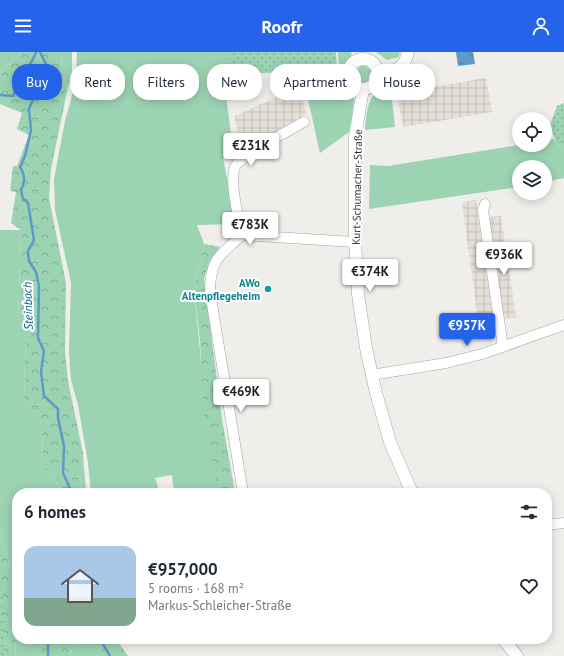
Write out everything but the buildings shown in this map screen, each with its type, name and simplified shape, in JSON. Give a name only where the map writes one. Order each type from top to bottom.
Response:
[{"type":"street","points":[[404,64],[408,52]]},
{"type":"street","points":[[369,86],[363,89],[356,87],[348,76],[349,69],[357,56],[372,61],[374,64]]},
{"type":"street","name":"Kurt-Schumacher-Straße","points":[[363,89],[355,138],[355,242],[358,294],[366,348],[372,375],[390,442],[410,488]]},
{"type":"street","points":[[242,235],[233,178],[235,166],[247,156],[304,122]]},
{"type":"street","points":[[485,204],[483,210],[503,347]]},
{"type":"street","points":[[242,488],[210,288],[210,274],[214,262],[223,250],[242,235],[355,242]]},
{"type":"street","points":[[372,375],[446,363],[482,354],[564,324]]},
{"type":"street","points":[[552,524],[564,523]]},
{"type":"street","points":[[507,644],[517,656]]},
{"type":"shaded area","points":[[486,78],[492,112],[403,127],[398,100],[435,100],[435,87]]},
{"type":"shaded area","points":[[270,100],[304,100],[306,114],[241,152],[235,116]]},
{"type":"shaded area","points":[[476,200],[494,324],[479,326],[462,202]]},
{"type":"shaded area","points":[[501,216],[516,318],[502,319],[488,217]]},
{"type":"green space","points":[[0,52],[15,52],[13,62],[0,71]]},
{"type":"green space","points":[[15,52],[61,52],[62,64],[12,64],[12,100],[62,100],[62,74],[68,87],[51,169],[49,198],[66,283],[65,352],[68,381],[83,453],[81,488],[59,488],[55,474],[43,468],[42,423],[24,398],[26,332],[18,321],[21,230],[11,223],[16,192],[10,191],[13,166],[17,166],[29,135],[17,129],[22,113],[0,104],[0,71],[13,62]]},
{"type":"green space","points":[[61,52],[72,52],[72,64],[70,64],[70,81],[68,87],[62,74]]},
{"type":"green space","points":[[77,52],[230,52],[229,64],[207,64],[207,100],[227,100],[233,149],[223,158],[236,224],[197,225],[204,244],[194,288],[202,371],[218,488],[173,488],[172,475],[155,478],[158,488],[90,488],[88,463],[78,405],[71,380],[69,352],[71,283],[55,210],[54,179],[65,121],[71,100],[125,100],[125,64],[77,64]]},
{"type":"green space","points":[[230,52],[336,52],[337,64],[270,64],[270,73],[262,73],[262,64],[229,64]]},
{"type":"green space","points":[[338,52],[351,52],[352,57],[347,64],[339,64]]},
{"type":"green space","points":[[376,52],[400,52],[399,57],[387,60]]},
{"type":"green space","points":[[361,65],[369,65],[369,83],[361,83]]},
{"type":"green space","points":[[308,100],[354,100],[349,132],[320,153]]},
{"type":"green space","points":[[371,100],[392,100],[395,127],[365,130]]},
{"type":"green space","points":[[564,103],[564,147],[557,145],[552,131],[552,120],[557,106]]},
{"type":"green space","points":[[552,139],[554,139],[557,145],[564,147],[564,178],[552,181],[552,160],[512,160],[512,188],[369,209],[370,165],[388,166],[512,146],[512,152],[552,152]]},
{"type":"green space","points":[[0,230],[21,230],[18,321],[26,332],[24,398],[42,423],[43,467],[55,474],[59,488],[12,488],[12,633],[10,629],[10,567],[2,545],[0,530]]},
{"type":"green space","points":[[204,244],[220,247],[209,263],[204,279],[222,419],[234,488],[218,488],[204,416],[200,340],[194,288]]},
{"type":"green space","points":[[83,453],[86,488],[81,488]]},
{"type":"green space","points":[[0,530],[2,545],[10,567],[10,629],[12,633],[12,644],[16,644],[15,656],[0,656]]},
{"type":"green space","points":[[0,552],[1,559],[4,656],[0,656]]},
{"type":"green space","points":[[16,644],[36,644],[34,656],[15,656]]},
{"type":"green space","points":[[36,644],[74,644],[70,647],[71,656],[34,656]]},
{"type":"green space","points":[[74,644],[90,644],[98,656],[71,656],[70,647]]},
{"type":"green space","points":[[90,644],[120,644],[128,656],[98,656]]},
{"type":"water","points":[[456,52],[473,52],[475,64],[458,66]]},
{"type":"waterway","points":[[0,95],[13,96],[19,78],[31,63],[36,52]]},
{"type":"waterway","name":"Steinbach","points":[[40,52],[46,64],[39,81],[34,86],[34,97],[29,109],[31,130],[25,156],[20,167],[24,178],[24,184],[21,190],[23,199],[28,203],[34,240],[28,251],[29,261],[36,272],[39,286],[38,338],[44,351],[41,372],[44,396],[58,409],[58,418],[64,446],[63,473],[70,488]]},
{"type":"waterway","name":"Steinbach","points":[[48,644],[48,656]]},
{"type":"waterway","points":[[103,644],[110,656]]},
{"type":"place","name":"AWo Altenpflegeheim","points":[[268,289]]}]
